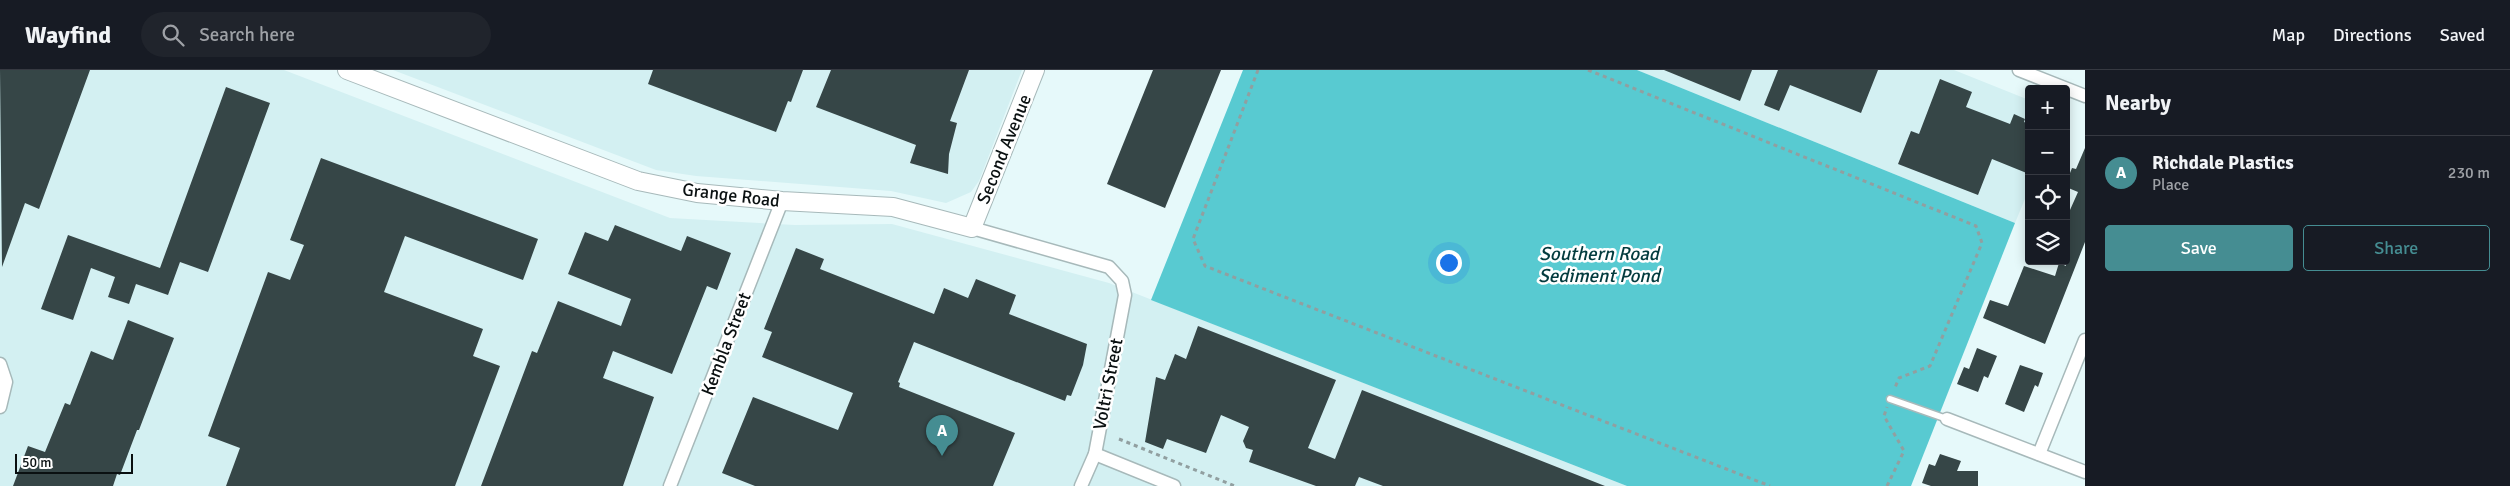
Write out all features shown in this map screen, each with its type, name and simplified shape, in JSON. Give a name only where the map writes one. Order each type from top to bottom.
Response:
[{"type":"main road","name":"Grange Road","points":[[347,70],[638,180],[698,193],[782,201],[893,207],[972,228]]},
{"type":"main road","name":"Second Avenue","points":[[972,228],[1035,70]]},
{"type":"street","points":[[2019,70],[2085,96]]},
{"type":"street","name":"Kembla Street","points":[[670,486],[782,201]]},
{"type":"street","name":"Grange Road","points":[[972,228],[1109,267],[1122,280]]},
{"type":"street","name":"Voltri Street","points":[[1081,486],[1095,454],[1125,295],[1122,280]]},
{"type":"street","points":[[2039,454],[2085,340]]},
{"type":"street","points":[[0,364],[6,382],[0,407]]},
{"type":"street","points":[[1947,419],[2085,472]]},
{"type":"street","points":[[1095,454],[1174,486]]},
{"type":"lane","points":[[1890,399],[1947,419]]},
{"type":"path","points":[[1258,70],[1193,239],[1205,266],[1770,486]]},
{"type":"path","points":[[1588,70],[1976,226],[1982,243],[1930,366],[1899,378],[1884,416],[1904,451],[1887,486]]},
{"type":"path","points":[[1119,440],[1235,486]]},
{"type":"shaded area","points":[[0,70],[284,70],[670,218],[795,225],[892,224],[1109,283],[1627,486],[0,486]]},
{"type":"shaded area","points":[[393,70],[1022,70],[979,181],[971,192],[946,203],[891,191],[696,176],[656,170]]},
{"type":"shaded area","points":[[1637,70],[1954,70],[2025,98],[2025,199],[2015,223]]},
{"type":"water","name":"Southern Road Sediment Pond","points":[[1243,70],[1637,70],[2015,223],[1911,486],[1627,486],[1151,300]]},
{"type":"building","points":[[0,70],[90,70],[39,209],[25,203],[2,267]]},
{"type":"building","points":[[653,70],[803,70],[791,102],[788,101],[776,132],[648,84]]},
{"type":"building","points":[[831,70],[969,70],[950,121],[957,123],[949,154],[948,174],[910,163],[916,145],[816,107]]},
{"type":"building","points":[[1153,70],[1221,70],[1165,208],[1107,184]]},
{"type":"building","points":[[1664,70],[1752,70],[1740,101]]},
{"type":"building","points":[[1778,70],[1878,70],[1861,113],[1790,85],[1779,111],[1764,105]]},
{"type":"building","points":[[1940,79],[1972,92],[1966,107],[2010,124],[2014,114],[2025,119],[2025,172],[1992,159],[1978,195],[1898,164],[1911,131],[1919,134]]},
{"type":"building","points":[[226,87],[270,103],[208,272],[180,262],[168,295],[136,284],[129,304],[108,297],[115,277],[91,268],[73,320],[41,309],[68,235],[160,268]]},
{"type":"building","points":[[2085,148],[2085,242],[2045,344],[1983,318],[1990,300],[2008,306],[2024,266],[2055,276],[2058,265],[2070,265],[2070,210],[2078,192],[2070,189],[2070,173],[2072,168],[2076,169]]},
{"type":"building","points":[[321,158],[538,239],[523,280],[405,236],[384,292],[483,329],[473,356],[500,366],[455,486],[226,486],[240,448],[208,436],[268,272],[290,280],[304,245],[290,240]]},
{"type":"building","points":[[615,225],[681,251],[687,236],[731,253],[717,290],[707,286],[672,374],[613,351],[603,378],[654,397],[623,486],[481,486],[532,351],[537,353],[558,301],[621,326],[631,299],[568,274],[585,232],[608,241]]},
{"type":"building","points":[[796,248],[824,259],[820,269],[934,314],[944,288],[968,298],[976,279],[1016,295],[1009,314],[1087,344],[1083,365],[1071,396],[1067,395],[1065,401],[914,342],[898,382],[900,383],[899,387],[1015,433],[993,486],[755,486],[722,473],[753,397],[838,430],[853,393],[762,357],[772,332],[764,329]]},
{"type":"building","points":[[128,320],[174,338],[139,430],[137,430],[120,475],[117,474],[113,486],[13,486],[28,446],[45,452],[65,403],[70,405],[91,351],[113,360]]},
{"type":"building","points":[[1198,326],[1336,380],[1308,448],[1335,459],[1362,390],[1605,486],[1383,486],[1359,477],[1355,486],[1316,486],[1249,462],[1253,450],[1246,448],[1243,441],[1249,427],[1221,415],[1206,453],[1167,439],[1163,449],[1145,442],[1156,377],[1165,380],[1175,354],[1186,359]]},
{"type":"building","points":[[1977,348],[1997,356],[1988,378],[1984,376],[1978,392],[1957,384],[1964,367],[1969,369]]},
{"type":"building","points":[[2020,365],[2043,373],[2038,387],[2035,385],[2024,412],[2005,404]]},
{"type":"building","points":[[1940,454],[1961,461],[1957,471],[1978,471],[1978,486],[1931,486],[1922,483],[1929,464],[1935,466]]},
{"type":"place","name":"Richdale Plastics","points":[[942,456]]}]
